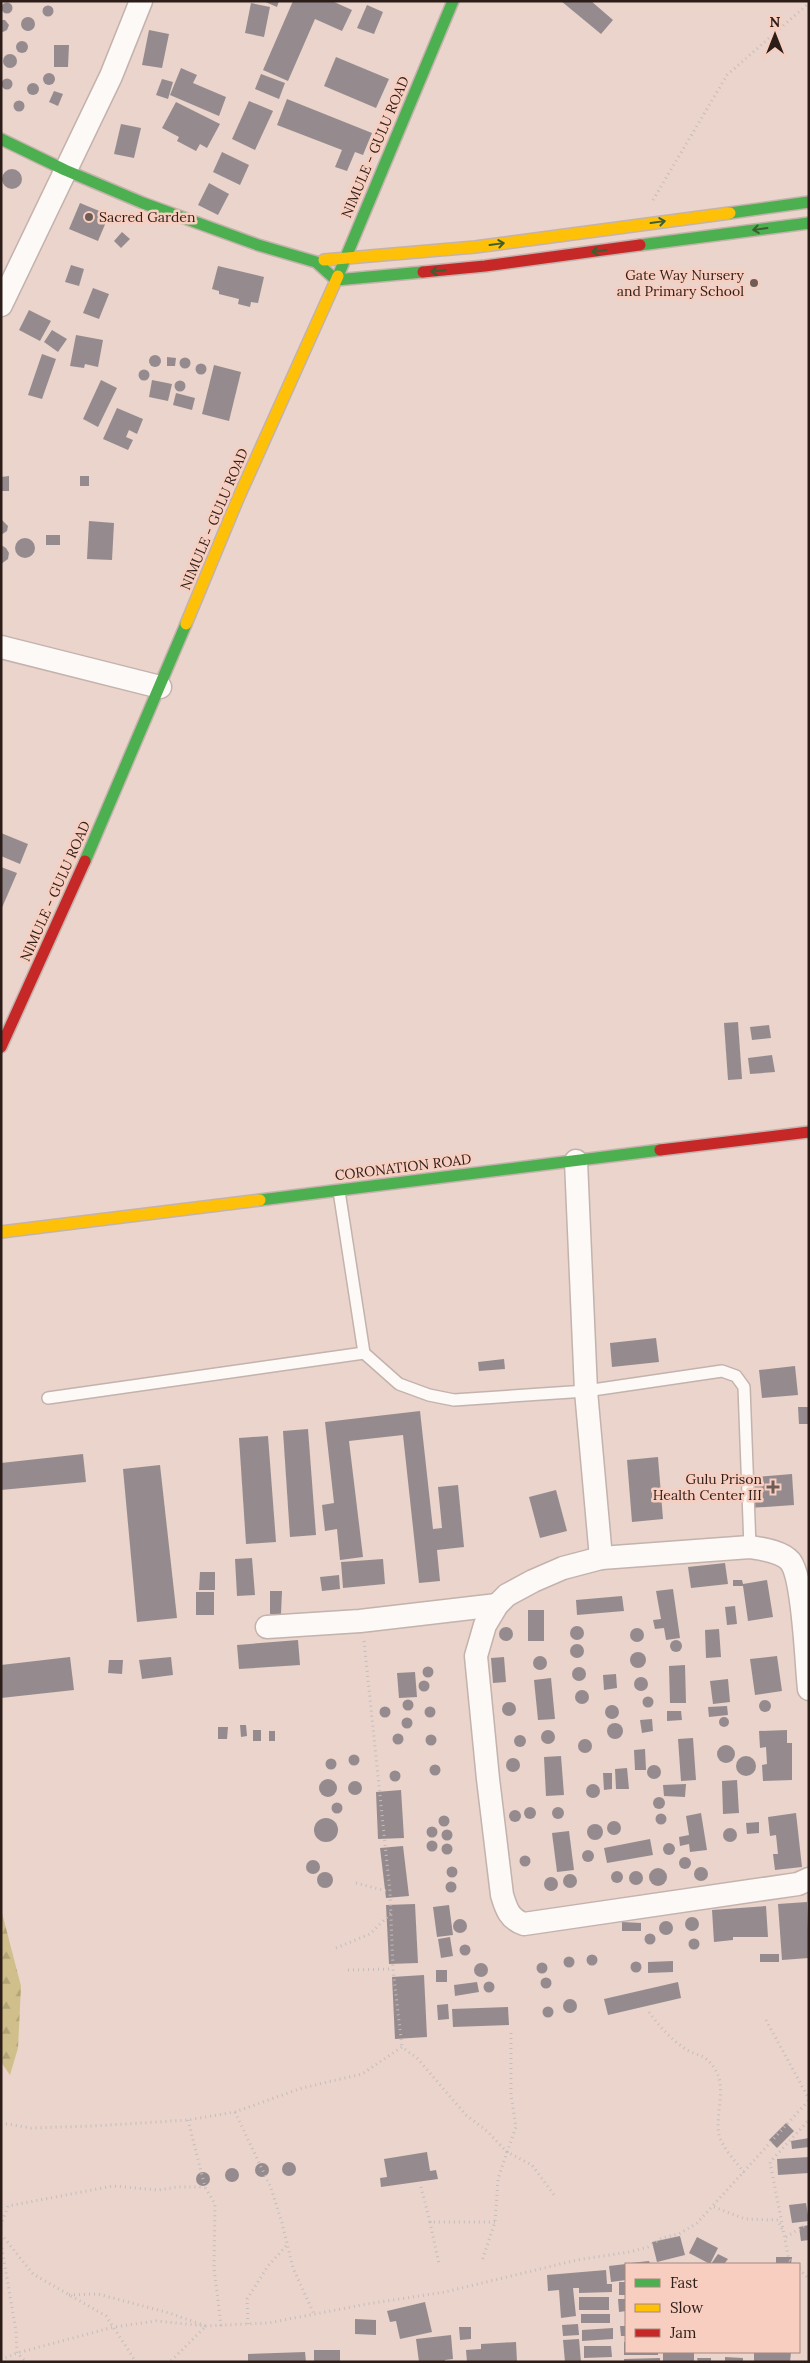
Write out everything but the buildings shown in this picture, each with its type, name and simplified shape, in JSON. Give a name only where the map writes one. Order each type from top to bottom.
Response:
[{"type":"main road","name":"NIMULE - GULU ROAD","points":[[1,1047],[71,893],[160,687],[237,500],[336,280],[344,257],[453,1]]},
{"type":"main road","points":[[1,139],[65,170],[143,203],[258,246],[316,262],[344,257],[475,247],[809,202]]},
{"type":"main road","points":[[316,262],[336,280],[486,266],[809,223]]},
{"type":"main road","name":"CORONATION ROAD","points":[[1,1232],[809,1132]]},
{"type":"street","points":[[1,305],[111,76],[141,1]]},
{"type":"street","points":[[1,647],[160,687]]},
{"type":"street","points":[[576,1161],[586,1391],[601,1558]]},
{"type":"street","points":[[809,1689],[795,1569],[789,1559],[768,1549],[750,1547],[601,1558],[563,1568],[507,1595],[497,1605],[485,1625],[476,1656],[502,1895],[507,1913],[517,1922],[524,1924],[788,1885],[809,1879]]},
{"type":"street","points":[[267,1627],[360,1621],[497,1605]]},
{"type":"lane","points":[[339,1191],[364,1353],[399,1384],[429,1395],[454,1400],[586,1391],[722,1371],[736,1376],[744,1387],[750,1547]]},
{"type":"lane","points":[[48,1398],[364,1353]]},
{"type":"path","points":[[639,224],[727,75],[809,3]]},
{"type":"path","points":[[360,1621],[390,1892],[393,1969],[402,2047],[417,2058],[466,2115],[487,2131],[507,2152],[532,2165],[554,2195]]},
{"type":"path","points":[[356,1883],[390,1892]]},
{"type":"path","points":[[336,1948],[370,1934],[391,1913]]},
{"type":"path","points":[[348,1970],[393,1969]]},
{"type":"path","points":[[649,2012],[661,2029],[686,2049],[701,2054],[716,2071],[719,2081],[718,2123],[721,2141],[744,2172]]},
{"type":"path","points":[[1,2360],[17,2353],[114,2327],[156,2321],[206,2326],[268,2323],[445,2292],[577,2260],[629,2252],[689,2229],[714,2207],[809,2100],[766,2020]]},
{"type":"path","points":[[482,2261],[495,2222],[498,2179],[516,2127],[511,2095],[511,2033]]},
{"type":"path","points":[[1,2123],[32,2128],[93,2126],[188,2120],[235,2112],[302,2088],[362,2074],[402,2047]]},
{"type":"path","points":[[235,2112],[271,2188],[293,2268],[314,2314]]},
{"type":"path","points":[[188,2120],[205,2187],[215,2204],[214,2268],[221,2326]]},
{"type":"path","points":[[793,2263],[789,2260],[770,2162],[809,2120]]},
{"type":"path","points":[[1,2226],[8,2206],[113,2186],[158,2190],[177,2187],[205,2187]]},
{"type":"path","points":[[421,2187],[439,2264]]},
{"type":"path","points":[[714,2207],[745,2219],[778,2220],[786,2237]]},
{"type":"path","points":[[430,2222],[495,2222]]},
{"type":"path","points":[[786,2237],[809,2223]]},
{"type":"path","points":[[1,2234],[33,2274],[106,2316],[136,2362]]},
{"type":"path","points":[[1,2243],[16,2332],[17,2353],[26,2362]]},
{"type":"path","points":[[248,2324],[247,2299],[268,2266],[287,2244]]},
{"type":"path","points":[[800,2270],[809,2279]]},
{"type":"path","points":[[69,2295],[98,2294],[169,2313],[206,2326]]},
{"type":"path","points":[[170,2362],[206,2326]]},
{"type":"green space","points":[[1,1909],[21,1986],[18,2048],[10,2075],[1,2062]]},
{"type":"traffic: fast","points":[[338,276],[453,1]]},
{"type":"traffic: fast","points":[[1,139],[65,170],[143,203],[258,245],[316,262],[336,280],[423,272]]},
{"type":"traffic: fast","points":[[730,213],[809,202]]},
{"type":"traffic: fast","points":[[640,245],[809,223]]},
{"type":"traffic: fast","points":[[85,861],[186,624]]},
{"type":"traffic: fast","points":[[260,1200],[660,1150]]},
{"type":"traffic: slow","points":[[324,260],[475,247],[730,213]]},
{"type":"traffic: slow","points":[[186,624],[237,501],[338,276]]},
{"type":"traffic: slow","points":[[1,1232],[260,1200]]},
{"type":"traffic: jam","points":[[423,272],[485,266],[640,245]]},
{"type":"traffic: jam","points":[[1,1047],[85,861]]},
{"type":"traffic: jam","points":[[660,1150],[809,1132]]},
{"type":"place","name":"Sacred Garden","points":[[89,217]]},
{"type":"place","name":"Gate Way Nursery and Primary School","points":[[754,283]]},
{"type":"place","name":"Gulu Prison Health Center III","points":[[773,1487]]}]
